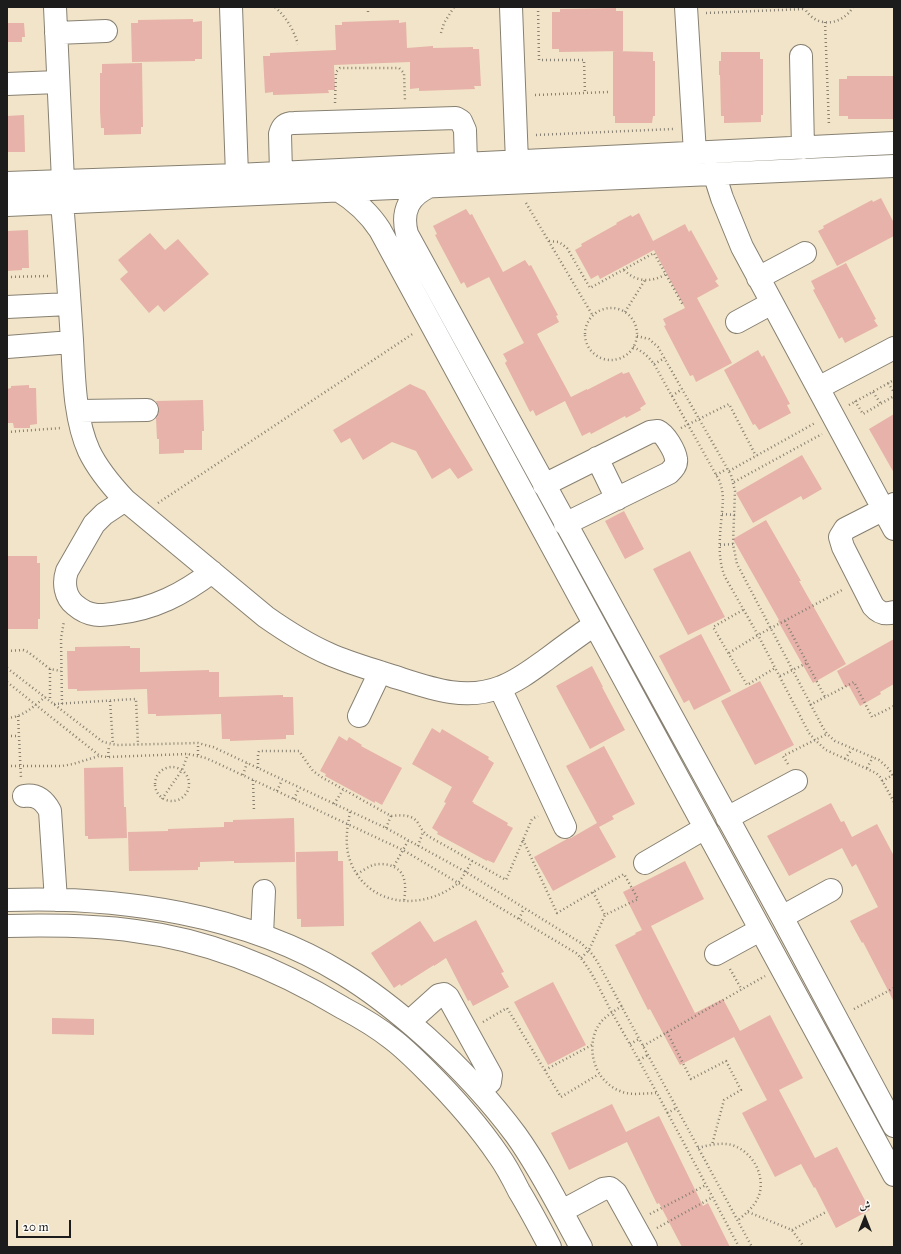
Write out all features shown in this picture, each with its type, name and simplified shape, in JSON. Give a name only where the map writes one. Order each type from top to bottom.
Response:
[{"type":"street","points":[[55,7],[63,181]]},
{"type":"street","points":[[231,7],[237,175]]},
{"type":"street","points":[[511,7],[515,96],[516,172]]},
{"type":"street","points":[[686,10],[695,153]]},
{"type":"street","points":[[56,33],[106,31]]},
{"type":"street","points":[[801,56],[803,148]]},
{"type":"street","points":[[7,84],[58,82]]},
{"type":"street","points":[[281,173],[281,129],[284,125],[294,122],[456,118],[461,121],[465,130],[466,164]]},
{"type":"street","points":[[7,205],[432,186],[516,172],[555,151],[695,153],[894,143]]},
{"type":"street","points":[[7,183],[237,175],[466,164],[516,172],[714,173],[894,166]]},
{"type":"street","points":[[714,173],[731,223],[742,247],[835,420],[889,507],[894,529]]},
{"type":"street","points":[[432,186],[423,189],[409,202],[405,219],[407,234],[782,917],[894,1126]]},
{"type":"street","points":[[338,190],[358,203],[374,220],[894,1175]]},
{"type":"street","points":[[62,202],[75,388],[80,419],[89,450],[111,485],[125,500],[266,617],[307,643],[351,663],[446,692],[467,694],[500,688],[526,674],[594,625]]},
{"type":"street","points":[[758,278],[805,253]]},
{"type":"street","points":[[405,279],[425,269]]},
{"type":"street","points":[[737,322],[772,303]]},
{"type":"street","points":[[7,307],[69,304]]},
{"type":"street","points":[[7,347],[72,342]]},
{"type":"street","points":[[818,388],[894,348]]},
{"type":"street","points":[[80,419],[147,410]]},
{"type":"street","points":[[544,485],[654,431],[658,431],[665,436],[676,459],[676,464],[673,469],[668,473],[565,524]]},
{"type":"street","points":[[597,458],[616,499]]},
{"type":"street","points":[[125,500],[104,514],[94,524],[67,571],[65,578],[66,592],[72,603],[82,611],[94,615],[127,612],[164,602],[181,594],[212,572]]},
{"type":"street","points":[[889,507],[845,529],[840,537],[873,606],[877,610],[887,614],[894,612]]},
{"type":"street","points":[[360,716],[380,672]]},
{"type":"street","points":[[500,688],[565,827]]},
{"type":"street","points":[[727,818],[796,781]]},
{"type":"street","points":[[26,796],[40,798],[44,801],[50,811],[56,900]]},
{"type":"street","points":[[645,863],[704,828]]},
{"type":"street","points":[[782,917],[831,890]]},
{"type":"street","points":[[262,935],[264,892]]},
{"type":"street","points":[[7,900],[56,900],[116,903],[167,910],[204,918],[262,935],[303,953],[343,974],[409,1022],[443,1053],[479,1090],[515,1135],[537,1167],[581,1247]]},
{"type":"street","points":[[7,926],[106,927],[167,936],[197,944],[256,964],[292,980],[360,1018],[393,1039],[461,1106],[500,1156],[550,1247]]},
{"type":"street","points":[[716,954],[760,930]]},
{"type":"street","points":[[409,1022],[440,995],[444,994],[448,997],[492,1075],[490,1082],[479,1090]]},
{"type":"street","points":[[562,1211],[603,1189],[610,1188],[616,1193],[640,1236]]},
{"type":"path","points":[[275,7],[292,27],[298,44]]},
{"type":"path","points":[[368,7],[368,15]]},
{"type":"path","points":[[441,33],[444,23],[454,7]]},
{"type":"path","points":[[538,7],[539,60],[584,60],[585,93]]},
{"type":"path","points":[[686,10],[805,8],[810,16],[817,20],[833,22],[841,20],[848,15],[853,7]]},
{"type":"path","points":[[825,22],[829,146]]},
{"type":"path","points":[[335,122],[335,76],[338,70],[344,68],[396,68],[402,70],[405,77],[405,119]]},
{"type":"path","points":[[515,96],[608,92]]},
{"type":"path","points":[[516,135],[694,129]]},
{"type":"path","points":[[516,172],[548,241],[592,316]]},
{"type":"path","points":[[548,241],[559,242],[567,248],[590,288],[654,253],[683,305]]},
{"type":"path","points":[[624,270],[634,277],[645,280],[660,278],[666,274]]},
{"type":"path","points":[[7,277],[68,276]]},
{"type":"path","points":[[625,312],[645,280]]},
{"type":"path","points":[[612,308],[625,312],[634,322],[636,329],[637,336],[633,347],[628,353],[614,360],[606,359],[596,354],[588,345],[585,338],[585,330],[592,316],[604,309],[612,308]]},
{"type":"path","points":[[142,514],[429,323]]},
{"type":"path","points":[[637,336],[649,339],[658,347],[734,482],[736,491],[733,544],[737,564],[810,705],[827,734],[835,741],[873,757],[884,764],[893,776],[882,781]]},
{"type":"path","points":[[633,347],[648,355],[654,364],[716,475],[722,489],[723,498],[720,555],[724,577],[758,635],[809,732],[826,750],[876,773],[894,801]]},
{"type":"path","points":[[654,364],[665,358]]},
{"type":"path","points":[[734,482],[835,420],[855,401],[894,380]]},
{"type":"path","points":[[888,383],[894,392]]},
{"type":"path","points":[[672,396],[682,389]]},
{"type":"path","points":[[872,392],[880,404]]},
{"type":"path","points":[[855,401],[863,414],[894,396]]},
{"type":"path","points":[[665,436],[729,404],[756,456]]},
{"type":"path","points":[[7,432],[80,419]]},
{"type":"path","points":[[716,475],[835,420]]},
{"type":"path","points":[[722,514],[735,515]]},
{"type":"path","points":[[720,545],[733,544]]},
{"type":"path","points":[[728,653],[758,635],[860,581]]},
{"type":"path","points":[[62,704],[61,638],[66,616],[72,603]]},
{"type":"path","points":[[743,610],[713,627],[748,685],[776,668]]},
{"type":"path","points":[[785,621],[825,698]]},
{"type":"path","points":[[7,651],[23,650],[28,652],[50,670],[61,671]]},
{"type":"path","points":[[780,676],[807,663]]},
{"type":"path","points":[[7,668],[97,738],[111,745],[198,743],[208,745],[386,828],[466,872],[575,938],[597,961],[752,1247]]},
{"type":"path","points":[[50,670],[50,702]]},
{"type":"path","points":[[7,682],[100,756]]},
{"type":"path","points":[[810,705],[854,682],[872,717],[894,706]]},
{"type":"path","points":[[7,718],[25,714],[45,697]]},
{"type":"path","points":[[54,704],[136,699],[138,745]]},
{"type":"path","points":[[108,757],[111,745],[110,700]]},
{"type":"path","points":[[18,716],[19,766],[26,796]]},
{"type":"path","points":[[796,781],[784,756],[827,734]]},
{"type":"path","points":[[7,736],[19,736]]},
{"type":"path","points":[[198,743],[198,755]]},
{"type":"path","points":[[845,759],[852,748]]},
{"type":"path","points":[[258,768],[259,751],[299,751],[313,771],[323,778],[391,816],[404,815],[410,817],[416,821],[424,832],[506,880],[532,819],[556,808]]},
{"type":"path","points":[[162,799],[182,770],[188,754]]},
{"type":"path","points":[[7,766],[62,766],[100,756],[198,755],[403,850],[576,953],[585,963],[639,1060],[739,1247]]},
{"type":"path","points":[[867,768],[873,757]]},
{"type":"path","points":[[243,775],[247,763]]},
{"type":"path","points":[[168,767],[175,767],[182,770],[189,781],[189,788],[186,794],[175,802],[162,799],[154,788],[154,781],[157,775],[168,767]]},
{"type":"path","points":[[253,780],[254,812]]},
{"type":"path","points":[[277,791],[282,780]]},
{"type":"path","points":[[294,799],[300,788]]},
{"type":"path","points":[[334,804],[344,790]]},
{"type":"path","points":[[350,812],[346,837],[351,863],[365,885],[385,897],[404,901],[419,901],[431,898],[458,883],[472,861]]},
{"type":"path","points":[[386,828],[391,816]]},
{"type":"path","points":[[418,846],[424,832]]},
{"type":"path","points":[[523,840],[557,913],[624,874],[638,898],[605,915],[588,950],[581,958]]},
{"type":"path","points":[[394,866],[408,841]]},
{"type":"path","points":[[357,874],[373,865],[387,864],[394,866],[404,878],[404,901]]},
{"type":"path","points":[[592,892],[605,915]]},
{"type":"path","points":[[519,919],[524,908]]},
{"type":"path","points":[[644,1046],[781,967]]},
{"type":"path","points":[[836,1018],[894,988]]},
{"type":"path","points":[[622,1006],[612,1012],[600,1024],[596,1031],[593,1045],[593,1058],[600,1074],[610,1086],[620,1091],[632,1094],[656,1092]]},
{"type":"path","points":[[467,1031],[507,1008],[560,1097],[600,1074]]},
{"type":"path","points":[[668,1032],[692,1079],[726,1061],[741,1090],[724,1100],[712,1145]]},
{"type":"path","points":[[630,1044],[640,1039]]},
{"type":"path","points":[[545,1070],[593,1045]]},
{"type":"path","points":[[639,1060],[648,1055]]},
{"type":"path","points":[[668,1113],[677,1108]]},
{"type":"path","points":[[698,1148],[724,1144],[734,1146],[742,1150],[755,1163],[759,1172],[760,1192],[756,1201],[748,1212],[738,1220]]},
{"type":"path","points":[[640,1236],[706,1185]]},
{"type":"path","points":[[640,1236],[712,1197]]},
{"type":"path","points":[[748,1212],[792,1230],[804,1247]]},
{"type":"path","points":[[792,1230],[826,1212]]},
{"type":"building","points":[[616,8],[616,11],[623,11],[623,51],[559,52],[559,49],[552,49],[552,12],[560,12],[560,9]]},
{"type":"building","points":[[193,19],[193,22],[202,21],[202,59],[195,59],[195,61],[132,62],[131,23],[138,23],[138,20]]},
{"type":"building","points":[[399,20],[399,23],[406,22],[407,48],[433,46],[433,48],[473,47],[473,49],[479,49],[481,86],[474,86],[475,89],[419,91],[419,88],[410,89],[410,62],[334,65],[335,90],[328,90],[329,93],[273,95],[273,92],[265,93],[263,56],[270,56],[270,53],[336,50],[335,25],[342,25],[342,22]]},
{"type":"building","points":[[8,23],[24,23],[25,37],[22,37],[22,42],[8,42]]},
{"type":"building","points":[[613,51],[653,52],[653,61],[655,61],[655,116],[653,116],[652,123],[615,123],[615,116],[613,116]]},
{"type":"building","points":[[721,52],[760,52],[760,59],[763,59],[763,115],[761,115],[761,122],[724,123],[724,116],[721,116],[719,75],[719,61],[721,61]]},
{"type":"building","points":[[142,63],[143,127],[141,127],[141,134],[104,135],[104,128],[101,128],[100,111],[100,73],[102,73],[102,64]]},
{"type":"building","points":[[847,76],[894,76],[894,119],[848,119],[848,116],[839,116],[839,79],[847,79]]},
{"type":"building","points":[[24,115],[25,152],[7,152],[7,116]]},
{"type":"building","points":[[881,198],[894,223],[894,236],[837,266],[818,231],[824,228],[823,226],[872,200],[873,202]]},
{"type":"building","points":[[466,209],[470,215],[472,214],[503,272],[525,260],[529,266],[531,265],[558,315],[556,316],[559,322],[537,334],[571,397],[622,372],[623,374],[629,372],[646,404],[640,408],[641,410],[626,418],[625,416],[591,434],[590,432],[582,436],[565,401],[536,416],[533,410],[530,412],[505,363],[507,361],[503,354],[524,343],[489,277],[467,288],[464,282],[461,284],[435,235],[437,234],[433,226]]},
{"type":"building","points":[[639,213],[653,241],[685,224],[689,232],[691,230],[718,279],[715,281],[719,286],[697,298],[732,363],[696,382],[693,375],[690,376],[664,326],[666,325],[663,319],[685,308],[654,250],[600,279],[598,275],[591,279],[575,250],[582,246],[581,244],[617,224],[616,223],[631,215],[632,217]]},
{"type":"building","points":[[28,230],[29,268],[7,271],[7,231]]},
{"type":"building","points":[[150,233],[165,250],[178,239],[209,274],[164,312],[158,305],[149,313],[120,279],[128,272],[118,260]]},
{"type":"building","points":[[846,263],[876,319],[874,320],[878,326],[845,343],[842,337],[839,339],[813,290],[815,289],[811,281]]},
{"type":"building","points":[[758,350],[762,357],[764,355],[790,404],[787,405],[791,413],[759,430],[755,424],[753,425],[724,370]]},
{"type":"building","points":[[410,384],[425,391],[473,470],[458,479],[450,468],[432,479],[416,451],[392,442],[363,460],[350,438],[341,443],[333,430]]},
{"type":"building","points":[[29,385],[29,388],[36,388],[37,424],[30,425],[30,428],[14,428],[13,423],[7,423],[7,389],[11,388],[11,386]]},
{"type":"building","points":[[203,400],[204,431],[202,431],[202,450],[184,450],[184,453],[159,454],[159,439],[157,439],[156,418],[158,416],[159,409],[156,401]]},
{"type":"building","points":[[894,414],[894,473],[869,429]]},
{"type":"building","points":[[802,455],[822,489],[803,500],[801,496],[753,523],[736,493]]},
{"type":"building","points":[[624,511],[644,549],[625,559],[605,521]]},
{"type":"building","points":[[766,520],[846,664],[813,683],[733,539]]},
{"type":"building","points":[[690,551],[725,617],[688,635],[653,569]]},
{"type":"building","points":[[7,556],[37,556],[37,563],[40,563],[40,619],[38,619],[38,629],[7,629]]},
{"type":"building","points":[[701,634],[731,691],[694,710],[689,700],[684,703],[659,656]]},
{"type":"building","points":[[894,639],[894,684],[880,692],[881,694],[860,706],[849,686],[845,687],[837,671]]},
{"type":"building","points":[[130,646],[130,648],[140,648],[140,672],[209,670],[209,672],[219,672],[219,697],[283,695],[283,697],[293,697],[294,735],[286,735],[286,739],[230,741],[230,739],[222,739],[221,714],[156,716],[156,714],[148,714],[147,689],[77,691],[77,689],[68,689],[67,651],[75,651],[75,647]]},
{"type":"building","points":[[592,666],[625,730],[590,749],[556,686]]},
{"type":"building","points":[[760,681],[794,745],[755,765],[721,701]]},
{"type":"building","points":[[432,728],[440,733],[442,729],[489,757],[488,759],[494,763],[472,802],[508,823],[507,825],[513,828],[494,863],[487,861],[437,834],[438,832],[432,828],[446,803],[444,802],[452,787],[412,764]]},
{"type":"building","points":[[339,736],[347,741],[349,737],[362,745],[361,746],[402,768],[382,805],[375,801],[375,803],[325,776],[326,774],[320,771]]},
{"type":"building","points":[[604,746],[635,804],[612,816],[614,819],[599,827],[616,857],[553,891],[534,857],[597,823],[566,766]]},
{"type":"building","points":[[123,767],[124,807],[126,807],[127,838],[88,839],[88,836],[85,836],[84,768]]},
{"type":"building","points":[[831,803],[841,822],[844,821],[852,837],[877,824],[894,856],[894,1002],[863,942],[862,943],[850,921],[878,907],[856,864],[852,867],[842,848],[789,876],[767,836]]},
{"type":"building","points":[[294,818],[295,862],[200,862],[200,867],[198,867],[198,870],[129,871],[128,832],[224,827],[224,822],[233,822],[233,820]]},
{"type":"building","points":[[338,851],[338,861],[343,861],[344,926],[301,927],[301,919],[297,919],[296,852]]},
{"type":"building","points":[[685,861],[704,899],[651,926],[695,1013],[723,999],[740,1031],[770,1015],[803,1078],[779,1090],[815,1158],[837,1147],[870,1210],[836,1228],[815,1187],[814,1188],[801,1164],[775,1177],[742,1113],[767,1100],[734,1037],[680,1065],[650,1009],[648,1010],[615,945],[642,930],[623,892]]},
{"type":"building","points":[[476,920],[504,972],[501,973],[509,987],[473,1006],[470,1000],[468,1001],[446,958],[401,986],[400,984],[394,988],[371,953],[420,921],[434,942]]},
{"type":"building","points":[[553,982],[586,1045],[548,1065],[514,1002]]},
{"type":"building","points":[[52,1018],[94,1019],[94,1035],[52,1034]]},
{"type":"building","points":[[612,1104],[626,1132],[659,1116],[703,1206],[708,1203],[730,1247],[682,1247],[659,1203],[657,1204],[627,1142],[569,1170],[551,1133]]}]
